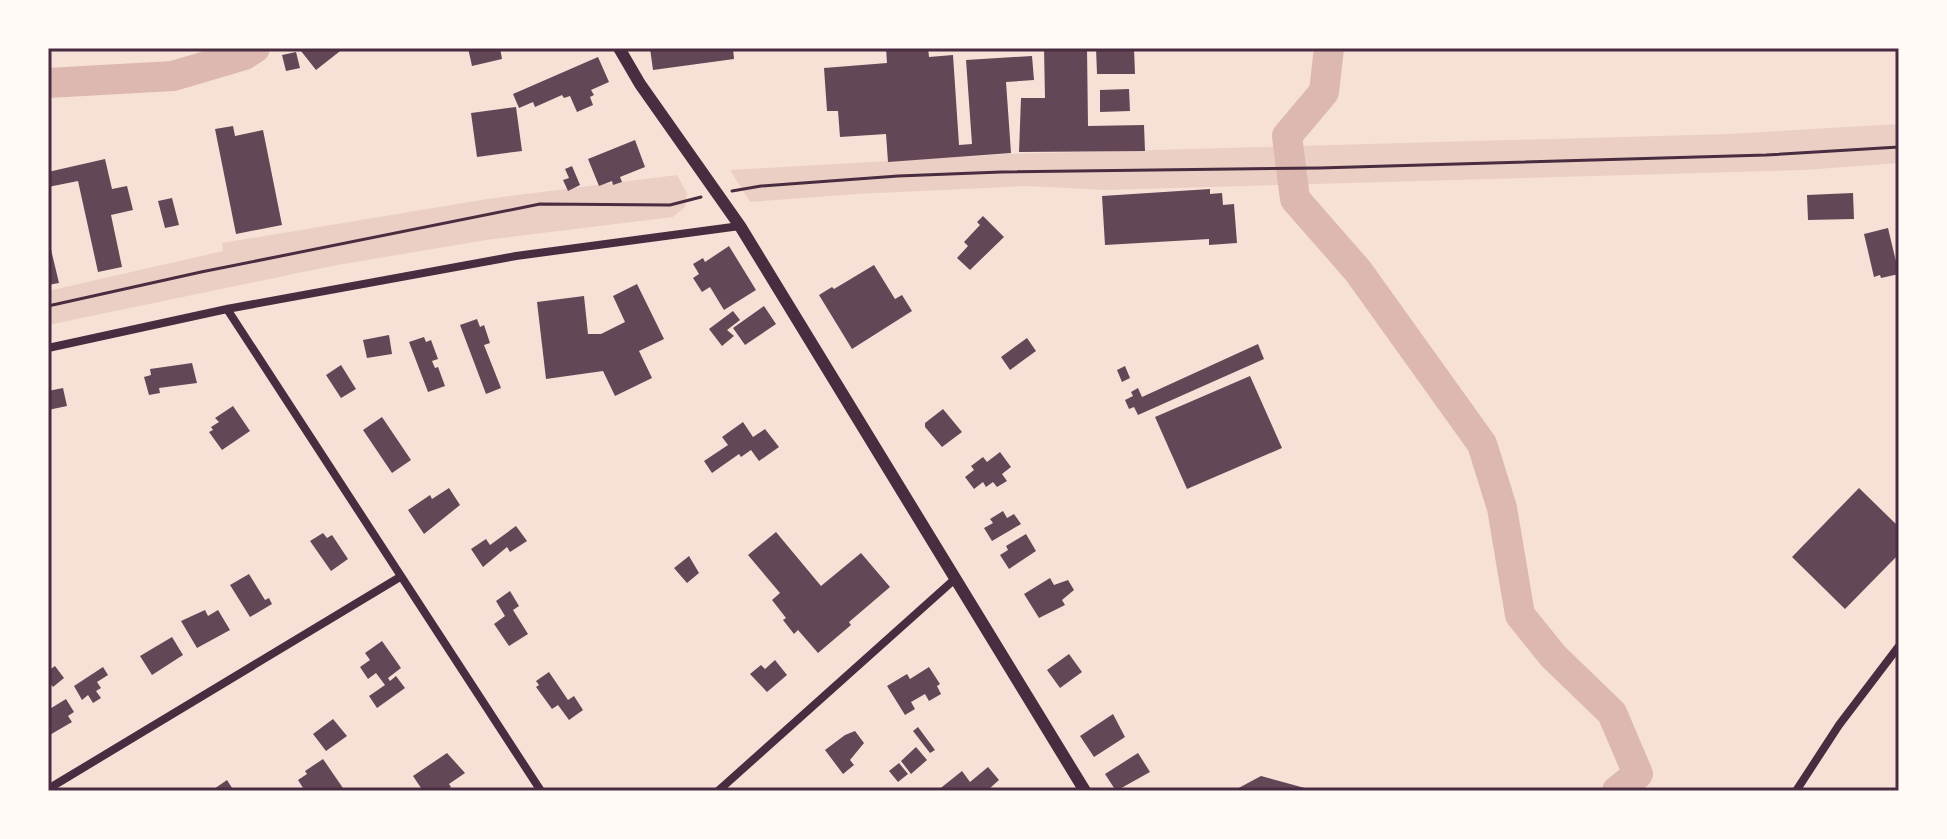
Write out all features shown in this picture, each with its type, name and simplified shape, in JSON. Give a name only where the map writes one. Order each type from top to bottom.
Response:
[{"type":"main road","points":[[619,48],[640,84],[740,226],[1085,791]]},
{"type":"street","points":[[48,348],[227,309],[516,256],[740,226]]},
{"type":"street","points":[[227,309],[541,791]]},
{"type":"street","points":[[48,789],[400,577]]},
{"type":"street","points":[[718,791],[956,578]]},
{"type":"street","points":[[1796,791],[1839,725],[1899,646]]},
{"type":"path","points":[[48,306],[540,204],[670,205],[761,186],[957,174],[1780,155],[1899,147]]},
{"type":"shaded area","points":[[1899,124],[1899,163],[1804,170],[1105,190],[1027,186],[750,202],[730,170],[1009,154],[1728,134]]},
{"type":"shaded area","points":[[677,175],[687,193],[685,207],[673,217],[486,240],[332,266],[48,325],[48,291],[223,251],[222,243],[487,199]]},
{"type":"building","points":[[305,48],[344,48],[316,70],[301,51]]},
{"type":"building","points":[[468,48],[500,48],[502,59],[472,66]]},
{"type":"building","points":[[650,48],[733,48],[734,59],[653,70]]},
{"type":"building","points":[[886,48],[928,48],[929,57],[953,55],[959,145],[972,144],[966,60],[1032,56],[1034,80],[1006,82],[1011,153],[888,162],[886,134],[840,137],[838,111],[827,111],[824,68],[887,63]]},
{"type":"building","points":[[1044,48],[1087,48],[1088,126],[1144,125],[1145,151],[1019,152],[1021,98],[1045,98]]},
{"type":"building","points":[[1096,48],[1134,48],[1135,74],[1097,74]]},
{"type":"building","points":[[296,52],[300,68],[286,71],[282,55]]},
{"type":"building","points":[[598,57],[609,82],[591,90],[593,105],[577,112],[570,96],[564,98],[562,95],[535,107],[533,102],[519,108],[513,94]]},
{"type":"building","points":[[1129,89],[1130,111],[1100,112],[1100,90]]},
{"type":"building","points":[[516,107],[522,151],[477,157],[471,113]]},
{"type":"building","points":[[233,126],[235,136],[263,130],[282,225],[236,234],[215,129]]},
{"type":"building","points":[[635,140],[645,167],[620,177],[622,182],[613,185],[612,181],[599,186],[588,159]]},
{"type":"building","points":[[105,159],[112,189],[127,186],[133,210],[111,215],[122,267],[98,272],[78,181],[48,187],[48,172]]},
{"type":"building","points":[[572,166],[580,185],[568,191],[563,180],[569,178],[565,169]]},
{"type":"building","points":[[1210,189],[1210,194],[1222,193],[1223,205],[1234,204],[1237,243],[1209,245],[1209,239],[1105,245],[1102,196]]},
{"type":"building","points":[[1853,193],[1854,219],[1808,220],[1807,195]]},
{"type":"building","points":[[172,198],[179,225],[165,228],[158,201]]},
{"type":"building","points":[[983,216],[1004,237],[970,270],[957,258],[968,246],[964,242],[980,225],[977,222]]},
{"type":"building","points":[[1888,228],[1899,274],[1874,277],[1864,234]]},
{"type":"building","points":[[48,237],[59,283],[48,285]]},
{"type":"building","points":[[729,246],[756,290],[724,310],[710,287],[702,292],[693,278],[699,274],[693,264],[703,258],[705,262]]},
{"type":"building","points":[[874,265],[895,299],[902,295],[912,311],[852,349],[819,295]]},
{"type":"building","points":[[637,284],[664,339],[639,351],[652,378],[615,396],[603,371],[546,379],[537,302],[584,296],[588,334],[601,334],[625,322],[613,296]]},
{"type":"building","points":[[764,306],[776,324],[745,345],[733,328]]},
{"type":"building","points":[[733,311],[740,320],[727,330],[734,336],[722,346],[709,329]]},
{"type":"building","points":[[477,319],[480,327],[484,325],[490,343],[484,345],[501,388],[486,394],[460,325]]},
{"type":"building","points":[[389,335],[392,354],[367,358],[363,340]]},
{"type":"building","points":[[424,337],[426,342],[431,340],[438,359],[432,361],[435,368],[438,367],[445,386],[428,392],[409,342]]},
{"type":"building","points":[[1027,338],[1036,351],[1010,370],[1001,357]]},
{"type":"building","points":[[1258,344],[1264,359],[1138,415],[1134,407],[1129,409],[1125,400],[1133,396],[1131,392],[1138,388],[1142,397]]},
{"type":"building","points":[[192,363],[197,383],[159,388],[160,393],[149,395],[144,377],[151,375],[150,369]]},
{"type":"building","points":[[341,365],[356,389],[341,398],[326,375]]},
{"type":"building","points":[[1125,366],[1130,378],[1122,382],[1117,370]]},
{"type":"building","points":[[1250,376],[1282,448],[1187,489],[1155,417]]},
{"type":"building","points":[[63,388],[67,406],[48,410],[48,391]]},
{"type":"building","points":[[233,406],[250,431],[222,450],[209,432],[219,422],[215,418]]},
{"type":"building","points":[[943,409],[962,432],[942,447],[925,423]]},
{"type":"building","points":[[382,417],[411,460],[392,473],[363,430]]},
{"type":"building","points":[[743,422],[753,437],[765,429],[779,447],[759,461],[751,450],[741,457],[739,454],[712,473],[704,461],[728,445],[722,437]]},
{"type":"building","points":[[1000,452],[1011,467],[1002,474],[1007,481],[997,487],[993,482],[986,487],[983,482],[974,489],[965,477],[974,470],[971,466],[983,457],[987,462]]},
{"type":"building","points":[[449,488],[460,505],[424,534],[408,510],[430,495],[432,499]]},
{"type":"building","points":[[1859,488],[1899,527],[1899,554],[1845,609],[1792,557]]},
{"type":"building","points":[[1003,511],[1007,518],[1014,514],[1021,524],[992,541],[984,528],[993,523],[990,519]]},
{"type":"building","points":[[516,526],[527,541],[510,552],[507,547],[483,567],[471,549],[486,539],[490,545]]},
{"type":"building","points":[[776,532],[821,586],[861,553],[890,587],[818,653],[798,630],[794,634],[783,620],[786,618],[772,600],[780,593],[748,555]]},
{"type":"building","points":[[323,533],[327,538],[332,535],[348,559],[331,571],[310,541]]},
{"type":"building","points":[[1026,534],[1036,551],[1009,569],[1000,555],[1008,550],[1006,546]]},
{"type":"building","points":[[689,556],[699,573],[687,583],[674,568]]},
{"type":"building","points":[[249,574],[265,600],[269,598],[272,604],[250,617],[230,585]]},
{"type":"building","points":[[1050,578],[1054,585],[1068,580],[1074,590],[1062,600],[1065,605],[1039,618],[1024,594]]},
{"type":"building","points":[[510,591],[519,606],[513,610],[528,634],[509,646],[494,624],[505,616],[496,601]]},
{"type":"building","points":[[205,610],[208,616],[218,610],[230,630],[197,648],[181,621]]},
{"type":"building","points":[[172,637],[183,655],[152,675],[140,656]]},
{"type":"building","points":[[382,641],[401,668],[388,678],[390,681],[396,676],[405,688],[377,708],[369,696],[385,685],[376,673],[368,679],[360,667],[370,660],[365,653]]},
{"type":"building","points":[[1069,654],[1082,672],[1060,688],[1047,670]]},
{"type":"building","points":[[775,660],[787,675],[767,692],[750,674],[761,665],[765,669]]},
{"type":"building","points":[[55,666],[64,678],[53,687],[48,681],[48,671]]},
{"type":"building","points":[[103,667],[108,675],[97,682],[101,688],[96,691],[101,698],[93,703],[88,695],[82,700],[74,686]]},
{"type":"building","points":[[929,667],[940,684],[937,686],[941,694],[929,701],[925,694],[911,702],[915,709],[905,715],[887,686],[907,674],[910,679]]},
{"type":"building","points":[[549,672],[568,700],[574,696],[583,710],[569,720],[558,705],[552,709],[536,687],[539,685],[536,681]]},
{"type":"building","points":[[66,699],[74,712],[68,716],[72,722],[48,736],[48,710]]},
{"type":"building","points":[[1113,714],[1125,737],[1094,757],[1080,736]]},
{"type":"building","points":[[333,719],[347,736],[326,751],[313,734]]},
{"type":"building","points":[[918,727],[935,750],[930,753],[913,731]]},
{"type":"building","points":[[855,731],[864,743],[850,760],[854,765],[843,774],[825,750]]},
{"type":"building","points":[[916,747],[927,760],[911,774],[901,761]]},
{"type":"building","points":[[447,753],[465,773],[449,784],[451,787],[445,791],[423,791],[413,776]]},
{"type":"building","points":[[1138,753],[1150,772],[1116,791],[1105,774]]},
{"type":"building","points":[[323,759],[345,791],[305,791],[298,780]]},
{"type":"building","points":[[899,763],[908,774],[898,782],[889,771]]},
{"type":"building","points":[[988,767],[999,780],[990,791],[937,791],[962,771],[970,782]]},
{"type":"building","points":[[1261,776],[1312,790],[1312,791],[1233,791]]},
{"type":"building","points":[[227,780],[234,791],[211,791]]},
{"type":"waterway","points":[[48,83],[173,76],[244,55],[255,48]]},
{"type":"waterway","points":[[1329,48],[1324,92],[1287,136],[1295,199],[1358,271],[1482,444],[1502,508],[1520,615],[1553,656],[1612,713],[1638,774],[1617,791]]}]
